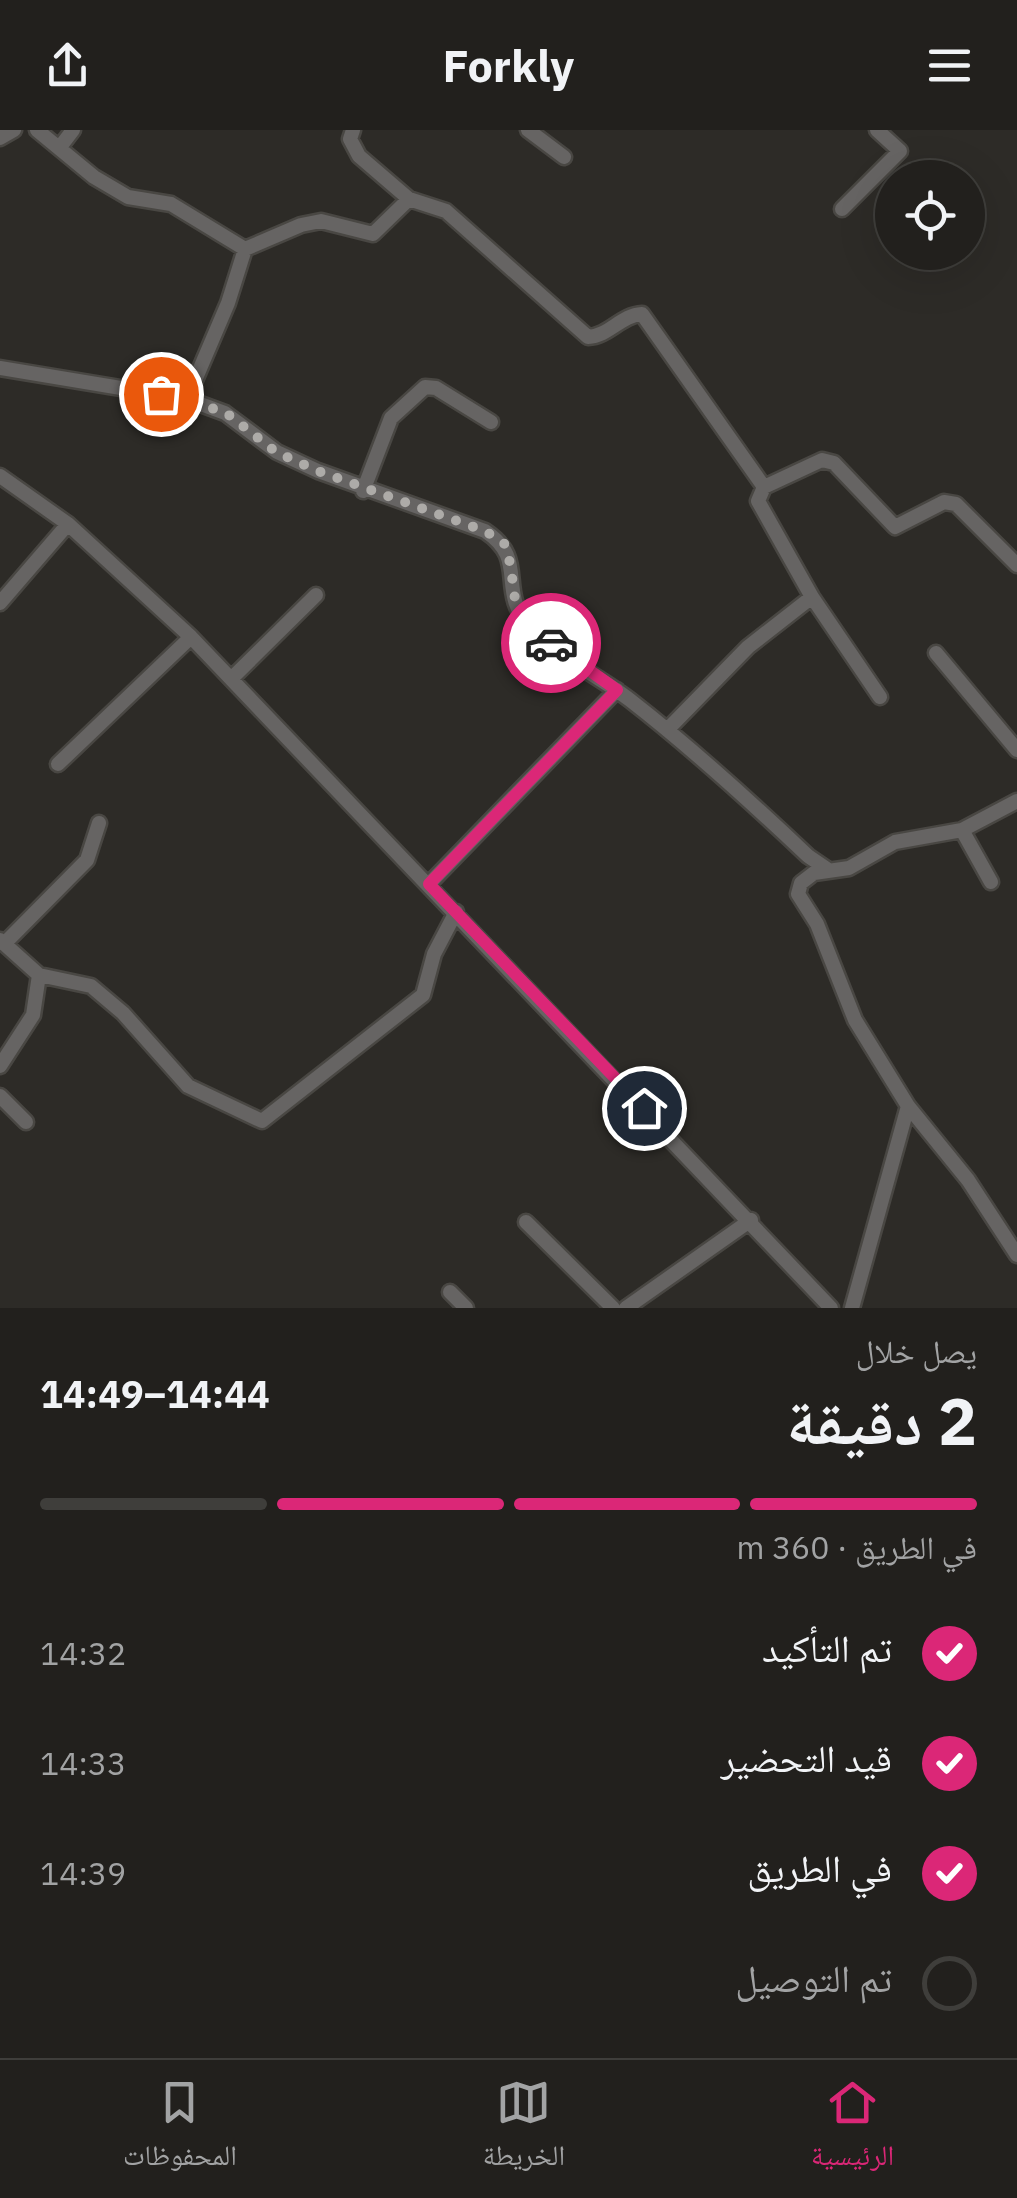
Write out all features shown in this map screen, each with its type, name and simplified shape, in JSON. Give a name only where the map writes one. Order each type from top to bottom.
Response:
[{"type":"street","points":[[0,138],[14,130]]},
{"type":"street","points":[[37,130],[94,177],[128,197],[171,204],[246,249]]},
{"type":"street","points":[[60,147],[74,130]]},
{"type":"street","points":[[353,130],[350,139],[359,156],[409,199],[446,212],[588,337],[600,336],[634,314],[642,314],[764,487]]},
{"type":"street","points":[[528,130],[564,157]]},
{"type":"street","points":[[842,210],[900,151],[878,130]]},
{"type":"street","points":[[187,398],[228,303],[246,249],[301,225],[322,221],[373,234],[409,199]]},
{"type":"street","points":[[0,368],[187,398],[225,412],[276,452],[363,491],[485,531],[504,543],[510,560],[510,592],[532,630],[668,729],[828,869]]},
{"type":"street","points":[[363,491],[391,418],[425,388],[436,388],[491,422]]},
{"type":"street","points":[[880,697],[812,597],[758,501],[764,487],[822,460],[834,463],[895,527],[944,502],[956,504],[1017,565]]},
{"type":"street","points":[[0,476],[68,524],[191,638],[831,1308]]},
{"type":"street","points":[[0,603],[68,524]]},
{"type":"street","points":[[231,679],[316,595]]},
{"type":"street","points":[[668,729],[748,647],[812,597]]},
{"type":"street","points":[[58,764],[191,638]]},
{"type":"street","points":[[936,653],[1017,750]]},
{"type":"street","points":[[429,884],[617,690]]},
{"type":"street","points":[[1017,801],[962,830],[895,842],[870,860],[850,868],[828,869],[801,883],[798,894],[817,924],[856,1020],[908,1106],[968,1180],[1017,1255]]},
{"type":"street","points":[[98,822],[87,860],[2,942],[39,976],[91,986],[123,1013],[188,1086],[262,1120],[423,995],[434,954],[456,912]]},
{"type":"street","points":[[962,830],[991,882]]},
{"type":"street","points":[[0,1066],[32,1015],[39,976]]},
{"type":"street","points":[[0,1096],[26,1122]]},
{"type":"street","points":[[852,1308],[908,1106]]},
{"type":"street","points":[[626,1308],[751,1220]]},
{"type":"street","points":[[526,1222],[613,1308]]},
{"type":"street","points":[[450,1292],[466,1308]]},
{"type":"way so far","points":[[161,394],[187,398],[225,412],[276,452],[363,491],[485,531],[504,543],[510,560],[510,592],[516,607],[532,630],[551,643]]},
{"type":"route","points":[[551,643],[617,690],[429,884],[644,1108]]}]
